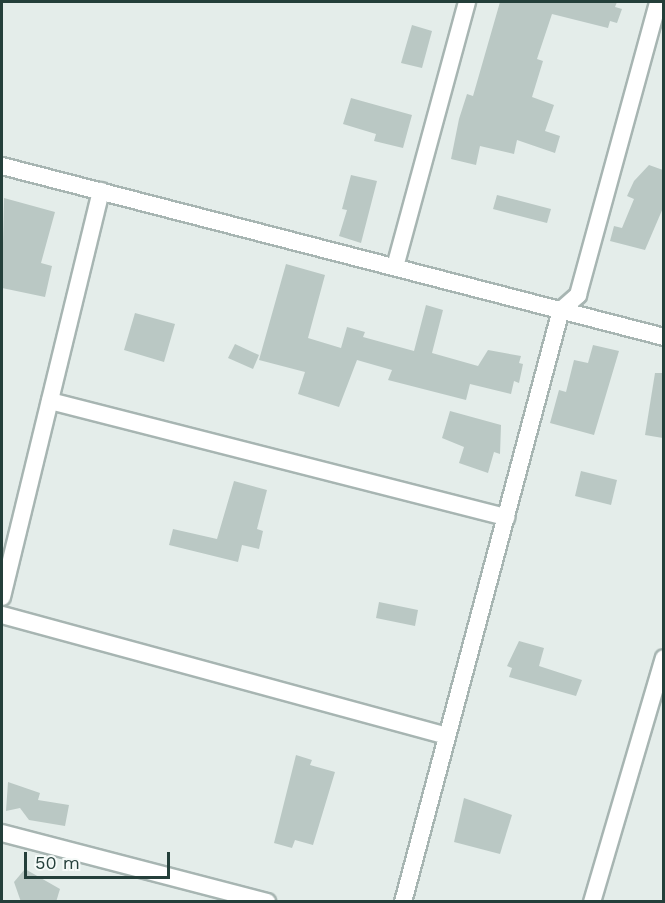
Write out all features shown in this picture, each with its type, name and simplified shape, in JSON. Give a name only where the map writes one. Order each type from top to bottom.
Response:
[{"type":"street","points":[[395,267],[467,2]]},
{"type":"street","points":[[404,902],[561,310],[578,295],[658,2]]},
{"type":"street","points":[[2,166],[663,337]]},
{"type":"street","points":[[2,597],[101,191]]},
{"type":"street","points":[[50,401],[506,517]]},
{"type":"street","points":[[2,615],[447,736]]},
{"type":"street","points":[[592,902],[663,658]]},
{"type":"street","points":[[2,832],[267,902]]},
{"type":"building","points":[[500,2],[617,2],[615,7],[622,9],[617,23],[610,21],[608,28],[552,14],[537,59],[543,61],[532,97],[554,105],[545,131],[560,136],[555,153],[517,140],[514,154],[480,146],[476,165],[451,159],[459,119],[467,94],[473,96]]},
{"type":"building","points":[[412,25],[432,31],[422,68],[401,63]]},
{"type":"building","points":[[351,98],[412,115],[403,148],[374,141],[376,134],[343,124]]},
{"type":"building","points":[[649,165],[663,170],[663,208],[645,250],[610,241],[614,226],[622,228],[634,199],[627,196],[634,181]]},
{"type":"building","points":[[351,175],[377,181],[361,243],[339,236],[347,210],[342,209]]},
{"type":"building","points":[[497,195],[551,209],[547,223],[493,209]]},
{"type":"building","points":[[4,198],[55,212],[41,263],[52,266],[45,297],[2,288]]},
{"type":"building","points":[[286,264],[325,275],[308,338],[341,348],[347,327],[365,332],[363,337],[414,351],[426,305],[443,310],[432,353],[478,366],[488,350],[521,356],[519,363],[523,364],[519,383],[514,381],[511,394],[470,384],[466,400],[388,380],[392,370],[357,360],[339,407],[298,394],[305,372],[259,360]]},
{"type":"building","points":[[135,313],[175,324],[164,362],[124,350]]},
{"type":"building","points":[[235,344],[259,355],[253,369],[228,358]]},
{"type":"building","points":[[593,345],[619,351],[594,435],[550,423],[559,390],[566,392],[574,360],[588,363]]},
{"type":"building","points":[[655,373],[663,373],[663,438],[645,435]]},
{"type":"building","points":[[450,411],[501,425],[500,454],[494,452],[488,473],[459,463],[464,447],[442,438]]},
{"type":"building","points":[[581,471],[617,480],[611,505],[575,496]]},
{"type":"building","points":[[234,481],[267,490],[257,529],[263,531],[259,549],[242,545],[238,562],[169,545],[173,529],[217,539]]},
{"type":"building","points":[[379,602],[418,610],[415,626],[376,618]]},
{"type":"building","points":[[519,641],[544,648],[539,666],[582,680],[576,696],[509,677],[512,668],[507,666]]},
{"type":"building","points":[[296,755],[312,760],[310,765],[335,772],[313,845],[295,840],[292,848],[274,843]]},
{"type":"building","points":[[8,782],[40,793],[38,800],[69,805],[65,826],[29,820],[20,808],[6,811]]},
{"type":"building","points":[[464,798],[512,815],[500,854],[454,842]]},
{"type":"building","points":[[25,869],[60,889],[56,902],[21,902],[14,882]]}]
